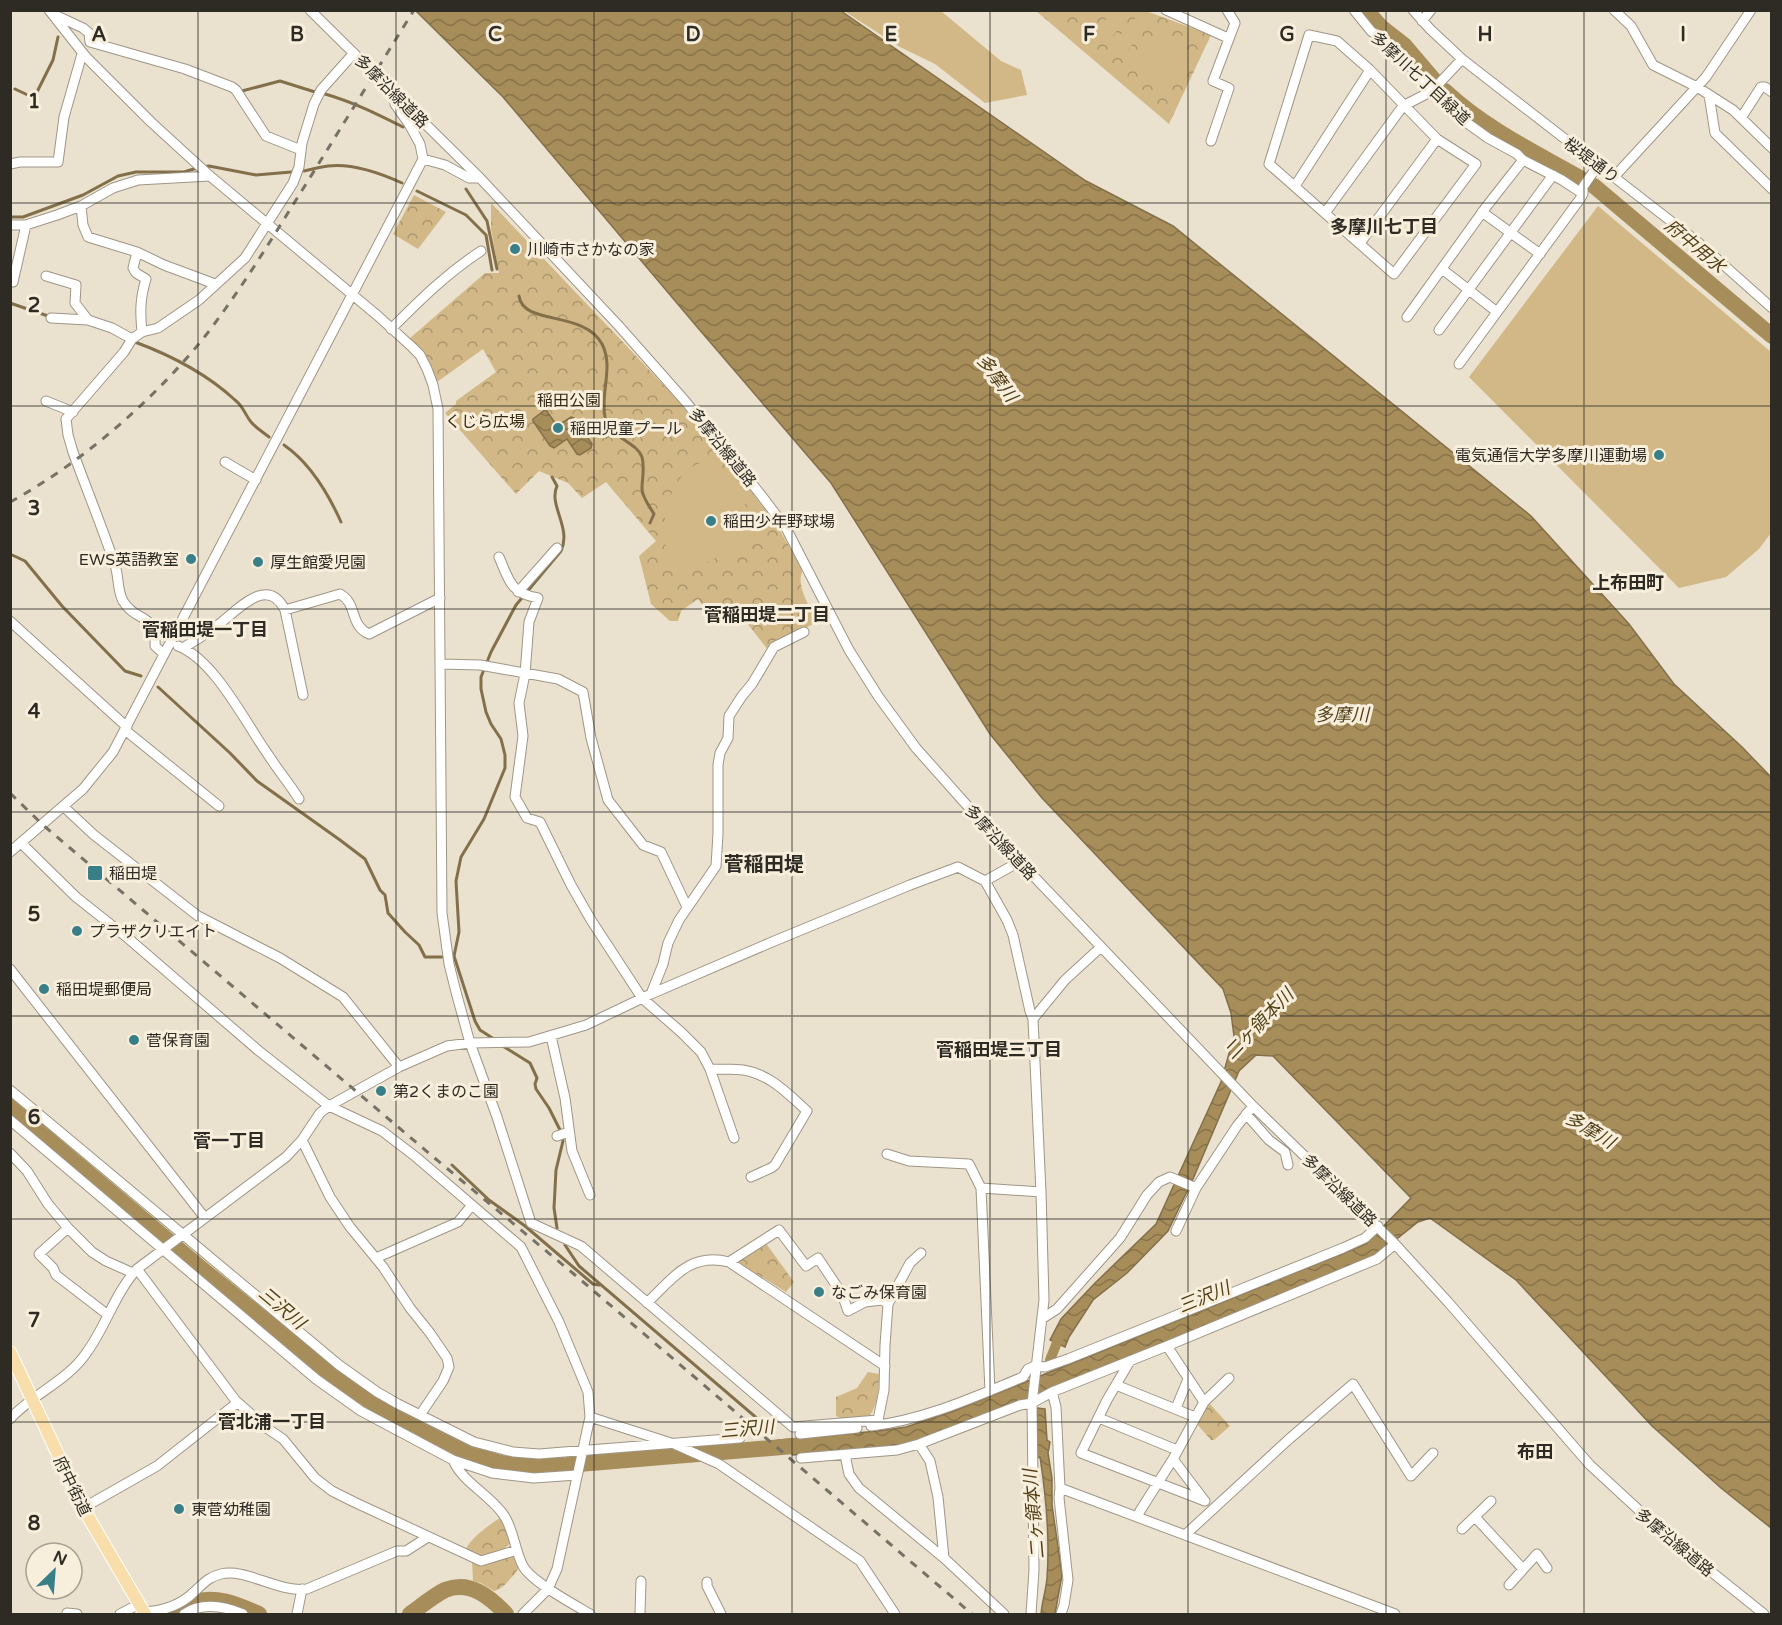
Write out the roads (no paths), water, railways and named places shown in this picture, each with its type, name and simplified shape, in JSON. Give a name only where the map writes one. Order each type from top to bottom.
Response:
[{"type":"main road","name":"府中街道","points":[[10,1352],[83,1508],[143,1610]]},
{"type":"street","name":"多摩沿線道路","points":[[310,10],[480,178],[686,402],[786,528],[849,650],[878,696],[916,748],[1019,862],[1250,1102],[1379,1228],[1448,1302],[1590,1465],[1668,1537],[1764,1614]]},
{"type":"street","points":[[1166,10],[1228,38]]},
{"type":"street","points":[[1211,141],[1229,88],[1213,81],[1235,23],[1227,10]]},
{"type":"street","name":"多摩川七丁目緑道","points":[[1354,10],[1371,31],[1394,48],[1432,91],[1463,120],[1523,160],[1562,180],[1583,194]]},
{"type":"street","name":"桜堤通り","points":[[1413,10],[1462,59],[1699,243],[1772,308]]},
{"type":"street","points":[[1422,21],[1431,10]]},
{"type":"street","points":[[1614,10],[1630,26],[1653,65],[1698,87],[1733,110],[1772,148]]},
{"type":"street","points":[[1614,177],[1698,87],[1751,10]]},
{"type":"street","points":[[50,12],[83,28],[89,33],[90,42],[185,69],[232,87],[266,136],[301,150]]},
{"type":"street","points":[[50,12],[82,54],[132,104],[204,170],[420,355],[434,385],[440,598],[442,913],[449,964],[470,1043],[531,1223],[581,1246],[793,1427],[878,1420],[884,1390],[888,1304],[910,1263],[921,1253]]},
{"type":"street","points":[[1309,35],[1337,41],[1370,70],[1437,140],[1476,164],[1394,274],[1269,164],[1309,35]]},
{"type":"street","points":[[164,654],[155,646],[156,634],[153,626],[127,606],[119,592],[116,568],[68,435],[66,419],[124,352],[132,339],[142,332],[158,328],[177,316],[199,300],[245,258],[292,183],[299,167],[301,150],[314,104],[321,90],[354,53]]},
{"type":"street","points":[[10,164],[58,162],[64,117],[82,54]]},
{"type":"street","points":[[1325,213],[1403,106],[1432,91],[1462,59]]},
{"type":"street","points":[[1295,186],[1370,70]]},
{"type":"street","points":[[1741,118],[1761,87],[1772,92]]},
{"type":"street","points":[[10,852],[64,807],[106,763],[126,729],[423,159],[420,144],[394,104],[394,94]]},
{"type":"street","points":[[1709,94],[1715,133],[1772,189]]},
{"type":"street","points":[[1360,243],[1437,140]]},
{"type":"street","points":[[423,159],[445,165],[470,178],[480,178]]},
{"type":"street","points":[[1407,317],[1482,212],[1523,160]]},
{"type":"street","points":[[1459,364],[1583,194],[1583,187],[1598,165]]},
{"type":"street","points":[[10,225],[26,225],[81,206],[113,188],[138,180],[204,170]]},
{"type":"street","points":[[1439,330],[1553,175]]},
{"type":"street","points":[[81,206],[83,225],[88,237],[137,252],[215,284]]},
{"type":"street","points":[[1482,212],[1540,254]]},
{"type":"street","points":[[10,281],[13,282],[26,225]]},
{"type":"street","points":[[391,329],[433,287],[481,251]]},
{"type":"street","points":[[137,252],[133,268],[136,273],[146,279],[139,309],[142,332]]},
{"type":"street","points":[[1442,269],[1497,312]]},
{"type":"street","points":[[46,276],[76,285],[75,303],[88,320]]},
{"type":"street","points":[[51,318],[88,320],[112,328],[132,339]]},
{"type":"street","points":[[46,401],[73,412]]},
{"type":"street","points":[[225,462],[256,480]]},
{"type":"street","points":[[522,594],[557,548]]},
{"type":"street","points":[[499,557],[512,587],[522,594],[538,598],[529,622],[525,674],[519,703],[523,736],[515,796],[527,818],[540,822],[591,920],[647,996],[701,1052],[710,1069],[734,1138]]},
{"type":"street","points":[[285,609],[340,594],[350,602],[360,628],[369,634],[440,598]]},
{"type":"street","points":[[183,648],[219,625],[253,597],[272,595],[285,609],[303,695]]},
{"type":"street","points":[[10,621],[126,729],[219,806]]},
{"type":"street","points":[[647,996],[663,964],[668,943],[687,908],[716,866],[718,765],[720,753],[728,738],[729,716],[774,647],[804,632]]},
{"type":"street","points":[[170,644],[183,648],[198,658],[216,676],[299,799]]},
{"type":"street","points":[[440,664],[485,666],[558,680],[583,692],[591,738],[608,800],[643,845],[661,852],[687,908]]},
{"type":"street","points":[[64,807],[94,835],[198,916],[280,958],[343,996],[399,1067]]},
{"type":"street","points":[[10,837],[76,897],[129,939],[259,1051],[329,1106],[382,1131],[416,1157],[521,1248],[559,1322],[588,1392],[591,1417],[556,1569],[548,1588],[523,1614]]},
{"type":"street","points":[[985,881],[1019,862]]},
{"type":"street","points":[[10,1419],[20,1408],[78,1364],[135,1271],[286,1157],[302,1140],[320,1113],[329,1106],[399,1067],[447,1046],[490,1042],[529,1042],[586,1025],[647,996],[899,889],[958,867],[985,881],[1007,920],[1033,1019],[1044,1300],[1032,1401],[1034,1570],[1031,1614]]},
{"type":"street","points":[[1033,1019],[1065,980],[1101,947]]},
{"type":"street","points":[[10,969],[205,1218]]},
{"type":"street","points":[[551,1036],[565,1098],[563,1134],[573,1151],[590,1195]]},
{"type":"street","points":[[710,1069],[744,1070],[757,1074],[780,1087],[807,1111],[775,1165],[751,1177]]},
{"type":"street","points":[[10,1090],[339,1365],[377,1392],[474,1442],[513,1452],[538,1454],[740,1438]]},
{"type":"street","points":[[1176,1231],[1196,1188],[1246,1114],[1250,1102]]},
{"type":"street","points":[[1246,1114],[1269,1140],[1285,1152],[1288,1165]]},
{"type":"street","points":[[10,1120],[316,1379],[361,1411],[453,1460],[492,1473],[534,1478],[577,1475]]},
{"type":"street","points":[[302,1140],[330,1197],[447,1358],[449,1366],[443,1381],[420,1414]]},
{"type":"street","points":[[10,1153],[27,1171],[48,1204],[92,1252],[106,1261],[135,1271],[237,1403],[283,1439],[315,1478],[332,1491],[481,1561],[517,1550]]},
{"type":"street","points":[[887,1154],[909,1161],[969,1164],[981,1188],[990,1391]]},
{"type":"street","points":[[1043,1318],[1057,1309],[1120,1238],[1159,1182],[1170,1177],[1196,1188]]},
{"type":"street","points":[[981,1188],[1041,1192]]},
{"type":"street","points":[[376,1258],[458,1222],[472,1205]]},
{"type":"street","points":[[68,1228],[39,1254],[53,1268],[56,1275],[108,1316]]},
{"type":"street","points":[[800,1434],[885,1425],[926,1415],[1023,1377],[1028,1369],[1035,1371],[1068,1359],[1343,1248],[1365,1238],[1379,1228]]},
{"type":"street","points":[[729,1262],[779,1230],[806,1266],[818,1258],[842,1294],[848,1311],[865,1302],[882,1300],[888,1304]]},
{"type":"street","points":[[801,1458],[897,1450],[920,1444],[1167,1347],[1377,1259],[1394,1244]]},
{"type":"street","points":[[647,1303],[681,1270],[701,1260],[716,1259],[729,1262],[885,1366]]},
{"type":"street","points":[[1167,1347],[1204,1402]]},
{"type":"street","points":[[1130,1361],[1107,1400],[1081,1453],[1205,1501]]},
{"type":"street","points":[[1138,1517],[1204,1402],[1229,1378]]},
{"type":"street","points":[[1176,1408],[1188,1379]]},
{"type":"street","points":[[1185,1535],[1288,1440],[1353,1384],[1411,1476],[1433,1453]]},
{"type":"street","points":[[1116,1385],[1195,1417]]},
{"type":"street","points":[[1052,1392],[1056,1407],[1060,1518],[1068,1580],[1061,1614]]},
{"type":"street","points":[[83,1508],[157,1466],[237,1403]]},
{"type":"street","points":[[591,1417],[674,1444],[719,1464],[860,1561],[895,1614]]},
{"type":"street","points":[[1099,1418],[1177,1450]]},
{"type":"street","points":[[920,1444],[930,1461],[938,1497],[944,1558]]},
{"type":"street","points":[[845,1455],[849,1474],[859,1488],[944,1558],[1004,1614]]},
{"type":"street","points":[[1173,1459],[1205,1501],[1215,1509]]},
{"type":"street","points":[[453,1460],[458,1470],[503,1514],[524,1568],[548,1588],[590,1614]]},
{"type":"street","points":[[1060,1488],[1395,1614]]},
{"type":"street","points":[[1462,1529],[1491,1501]]},
{"type":"street","points":[[1475,1517],[1522,1569]]},
{"type":"street","points":[[120,1614],[143,1610],[160,1611],[172,1607],[195,1592],[202,1583],[223,1573],[245,1576],[275,1586],[307,1589],[398,1551],[406,1551],[428,1537]]},
{"type":"street","points":[[1509,1585],[1537,1554],[1547,1568]]},
{"type":"street","points":[[640,1614],[641,1581]]},
{"type":"street","points":[[707,1582],[706,1586],[721,1614]]},
{"type":"street","points":[[297,1614],[302,1589]]},
{"type":"street","points":[[184,1614],[207,1606],[243,1614]]},
{"type":"street","points":[[67,1613],[77,1614]]},
{"type":"water","name":"多摩川","points":[[416,11],[841,11],[1086,181],[1173,226],[1531,516],[1629,624],[1674,684],[1771,777],[1771,1528],[1721,1488],[1652,1426],[1516,1280],[1430,1218],[1418,1222],[1369,1261],[927,1438],[895,1446],[793,1455],[778,1440],[906,1427],[954,1411],[1366,1244],[1411,1198],[1273,1056],[1256,1055],[1239,1071],[1168,1231],[1127,1273],[1093,1300],[1065,1347],[1050,1340],[1061,1319],[1156,1224],[1221,1082],[1234,1036],[1231,1013],[1223,989],[1042,798],[990,734],[831,483],[503,97]]},
{"type":"water","points":[[545,410],[557,426],[571,417],[574,418],[592,444],[591,448],[580,455],[577,454],[567,439],[554,448],[550,446],[533,421]]},
{"type":"water","points":[[1037,1408],[1045,1409],[1047,1440],[1050,1442],[1048,1453],[1052,1478],[1052,1505],[1062,1575],[1055,1614],[1041,1614],[1047,1578],[1048,1548],[1044,1487],[1040,1457],[1037,1458]]},
{"type":"waterway","name":"府中用水","points":[[1366,10],[1381,27],[1404,45],[1433,79]]},
{"type":"waterway","points":[[15,89],[34,98],[53,60],[58,37]]},
{"type":"waterway","points":[[242,91],[280,81],[315,92]]},
{"type":"waterway","name":"府中用水","points":[[1445,91],[1492,127],[1580,178]]},
{"type":"waterway","points":[[325,94],[403,127]]},
{"type":"waterway","points":[[304,171],[337,165],[357,167],[402,183]]},
{"type":"waterway","points":[[203,167],[209,166],[256,175],[291,172]]},
{"type":"waterway","points":[[10,217],[23,217],[83,195],[118,176],[136,172],[184,172],[197,168]]},
{"type":"waterway","name":"府中用水","points":[[1594,186],[1772,336]]},
{"type":"waterway","points":[[466,189],[487,221],[497,269]]},
{"type":"waterway","points":[[417,191],[466,215],[486,235],[492,270]]},
{"type":"waterway","points":[[519,296],[523,305],[531,311],[582,326],[593,333],[602,344],[607,362],[605,417],[612,430],[635,447],[642,457],[642,492],[654,514],[650,523]]},
{"type":"waterway","points":[[10,303],[48,316]]},
{"type":"waterway","points":[[135,342],[175,359],[213,382],[238,403],[251,422],[269,437]]},
{"type":"waterway","points":[[606,437],[609,426]]},
{"type":"waterway","points":[[284,445],[317,479],[341,522]]},
{"type":"waterway","points":[[494,1039],[480,1030],[475,1021],[454,956],[459,932],[456,881],[461,857],[484,819],[505,768],[501,739],[486,712],[481,677],[491,652],[516,605],[561,551],[564,542],[555,501],[557,486],[552,477]]},
{"type":"waterway","points":[[10,554],[25,561],[62,606],[125,671],[141,676]]},
{"type":"waterway","points":[[158,687],[257,781],[365,859],[380,890],[385,895],[388,913],[419,945],[425,957],[442,957]]},
{"type":"waterway","points":[[501,1045],[530,1063],[537,1078],[536,1089],[561,1132],[563,1141],[556,1170],[554,1208],[557,1228]]},
{"type":"waterway","name":"三沢川","points":[[10,1107],[202,1269],[347,1387],[392,1415],[471,1454],[501,1463],[523,1466],[567,1465],[806,1445]]},
{"type":"waterway","points":[[452,1165],[489,1200],[525,1226],[593,1284],[599,1285]]},
{"type":"waterway","points":[[565,1245],[579,1266],[772,1431]]},
{"type":"waterway","name":"二ヶ領本川","points":[[1050,1360],[1062,1330]]},
{"type":"waterway","points":[[410,1614],[431,1598],[454,1587],[479,1592],[506,1614]]},
{"type":"waterway","points":[[173,1614],[191,1603],[203,1600],[219,1600],[259,1614]]},
{"type":"railway","points":[[10,502],[64,468],[116,428],[164,382],[206,335],[258,261],[414,10]]},
{"type":"railway","points":[[10,793],[43,825],[972,1614]]},
{"type":"place","name":"川崎市さかなの家","points":[[515,249]]},
{"type":"place","name":"稲田児童プール","points":[[558,428]]},
{"type":"place","name":"電気通信大学多摩川運動場","points":[[1659,455]]},
{"type":"place","name":"稲田少年野球場","points":[[711,521]]},
{"type":"place","name":"EWS英語教室","points":[[191,559]]},
{"type":"place","name":"厚生館愛児園","points":[[258,562]]},
{"type":"place","name":"稲田堤","points":[[95,873]]},
{"type":"place","name":"プラザクリエイト","points":[[77,931]]},
{"type":"place","name":"稲田堤郵便局","points":[[44,989]]},
{"type":"place","name":"菅保育園","points":[[134,1040]]},
{"type":"place","name":"第2くまのこ園","points":[[381,1091]]},
{"type":"place","name":"なごみ保育園","points":[[819,1292]]},
{"type":"place","name":"東菅幼稚園","points":[[179,1509]]},
{"type":"district","name":"多摩川七丁目","points":[[1384,227]]},
{"type":"district","name":"上布田町","points":[[1628,583]]},
{"type":"district","name":"菅稲田堤二丁目","points":[[767,615]]},
{"type":"district","name":"菅稲田堤一丁目","points":[[205,630]]},
{"type":"district","name":"菅稲田堤","points":[[764,864]]},
{"type":"district","name":"菅稲田堤三丁目","points":[[999,1050]]},
{"type":"district","name":"菅一丁目","points":[[229,1141]]},
{"type":"district","name":"菅北浦一丁目","points":[[272,1422]]},
{"type":"district","name":"布田","points":[[1535,1452]]},
{"type":"park label","name":"稲田公園","points":[[569,400]]},
{"type":"park label","name":"くじら広場","points":[[485,421]]}]
